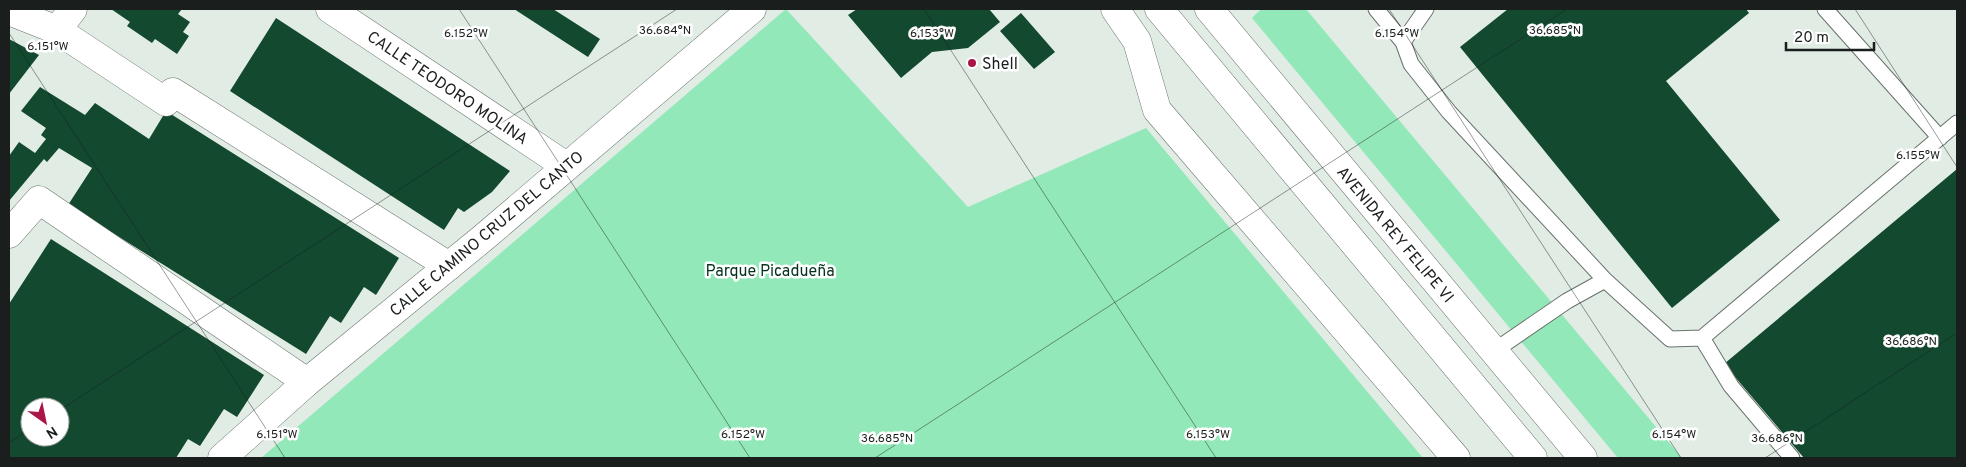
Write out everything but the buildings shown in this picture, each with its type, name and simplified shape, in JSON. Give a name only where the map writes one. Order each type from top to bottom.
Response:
[{"type":"street","name":"CALLE TEODORO MOLINA","points":[[330,9],[566,166]]},
{"type":"street","name":"CALLE CAMINO CRUZ DEL CANTO","points":[[222,458],[307,382],[449,266],[752,9]]},
{"type":"street","points":[[1115,9],[1137,41],[1157,110],[1456,458]]},
{"type":"street","points":[[1159,9],[1533,458]]},
{"type":"street","name":"AVENIDA REY FELIPE VI","points":[[1209,9],[1583,458]]},
{"type":"street","points":[[9,12],[65,19],[166,102],[173,92],[449,266]]},
{"type":"street","points":[[9,232],[39,200],[307,382]]},
{"type":"lane","points":[[1376,9],[1403,42],[1411,64],[1449,112],[1605,280],[1670,339],[1702,338],[1957,123]]},
{"type":"lane","points":[[1403,42],[1426,9]]},
{"type":"lane","points":[[1825,9],[1940,138]]},
{"type":"lane","points":[[1494,352],[1567,301],[1605,280]]},
{"type":"lane","points":[[1702,338],[1731,386],[1792,458]]},
{"type":"green space","name":"Parque Picadueña","points":[[786,9],[968,207],[1146,128],[1423,458],[261,458]]},
{"type":"green space","points":[[1261,9],[1306,9],[1682,458],[1618,458],[1252,18]]},
{"type":"place","name":"Shell","points":[[972,63]]}]
